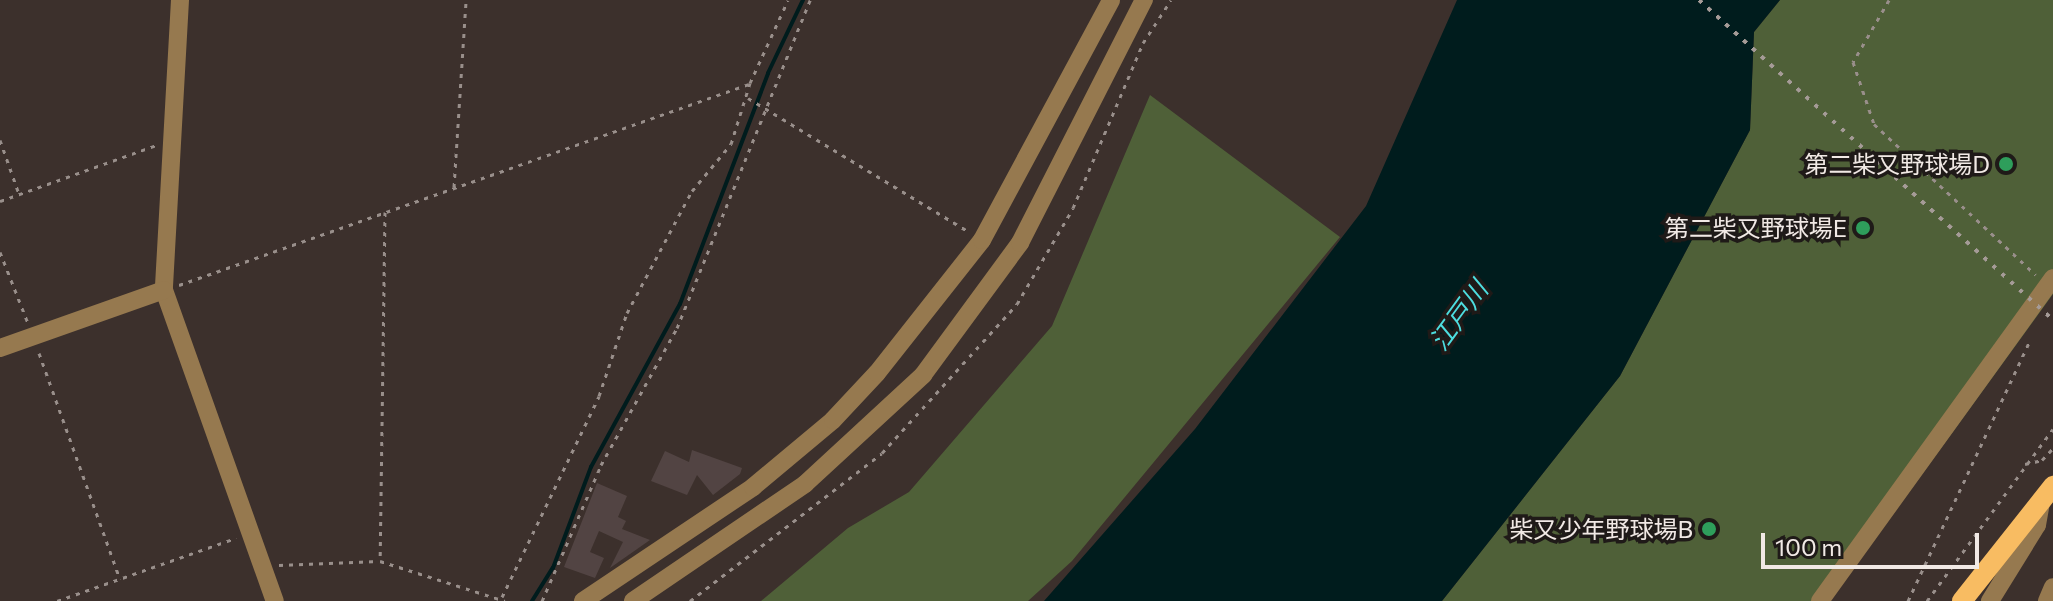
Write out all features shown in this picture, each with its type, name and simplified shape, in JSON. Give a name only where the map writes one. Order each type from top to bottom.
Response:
[{"type":"main road","points":[[1962,601],[2047,494]]},
{"type":"street","points":[[180,0],[164,290],[275,601]]},
{"type":"street","points":[[583,601],[753,487],[825,428],[935,305],[982,240],[1111,0]]},
{"type":"street","points":[[633,601],[805,484],[923,375],[1020,243],[1144,0]]},
{"type":"street","points":[[1820,601],[2050,282]]},
{"type":"street","points":[[0,348],[164,290]]},
{"type":"street","points":[[1990,601],[2037,525],[2047,494]]},
{"type":"street","points":[[2047,601],[2053,587]]},
{"type":"path","points":[[454,187],[466,0]]},
{"type":"path","points":[[263,566],[380,561],[503,599],[599,396],[627,313],[692,191],[731,144],[748,98],[750,83],[788,0]]},
{"type":"path","points":[[542,601],[601,465],[677,328],[810,0]]},
{"type":"path","points":[[1889,0],[1853,62],[1874,124],[2050,282]]},
{"type":"path","points":[[164,290],[750,83]]},
{"type":"path","points":[[748,98],[766,106],[982,240]]},
{"type":"path","points":[[0,201],[171,139]]},
{"type":"path","points":[[0,140],[19,194]]},
{"type":"path","points":[[380,561],[385,212]]},
{"type":"path","points":[[0,252],[120,579]]},
{"type":"path","points":[[1908,601],[2031,337]]},
{"type":"path","points":[[1927,601],[2053,429]]},
{"type":"path","points":[[2025,464],[2042,460],[2053,448]]},
{"type":"path","points":[[57,601],[251,532]]},
{"type":"green space","points":[[1780,0],[2053,0],[2053,294],[1830,601],[1442,601],[1620,376],[1750,130],[1754,32]]},
{"type":"green space","points":[[1150,95],[1340,237],[1072,561],[1028,601],[761,601],[848,528],[909,492],[1052,326]]},
{"type":"water","name":"江戸川","points":[[1457,0],[1780,0],[1754,32],[1750,130],[1620,376],[1442,601],[1044,601],[1195,429],[1366,206]]},
{"type":"building","points":[[692,450],[742,468],[740,474],[713,495],[697,475],[687,495],[651,481],[665,451],[689,462]]},
{"type":"building","points":[[597,483],[627,496],[618,517],[626,521],[622,529],[650,540],[610,568],[623,542],[599,531],[590,552],[604,558],[595,578],[564,567]]},
{"type":"waterway","points":[[532,601],[553,568],[591,467],[680,304],[768,73],[803,0]]},
{"type":"railway","points":[[1699,0],[2053,320]]},
{"type":"place","name":"第二柴又野球場D","points":[[2006,164]]},
{"type":"place","name":"第二柴又野球場E","points":[[1863,228]]},
{"type":"place","name":"柴又少年野球場B","points":[[1709,529]]}]
